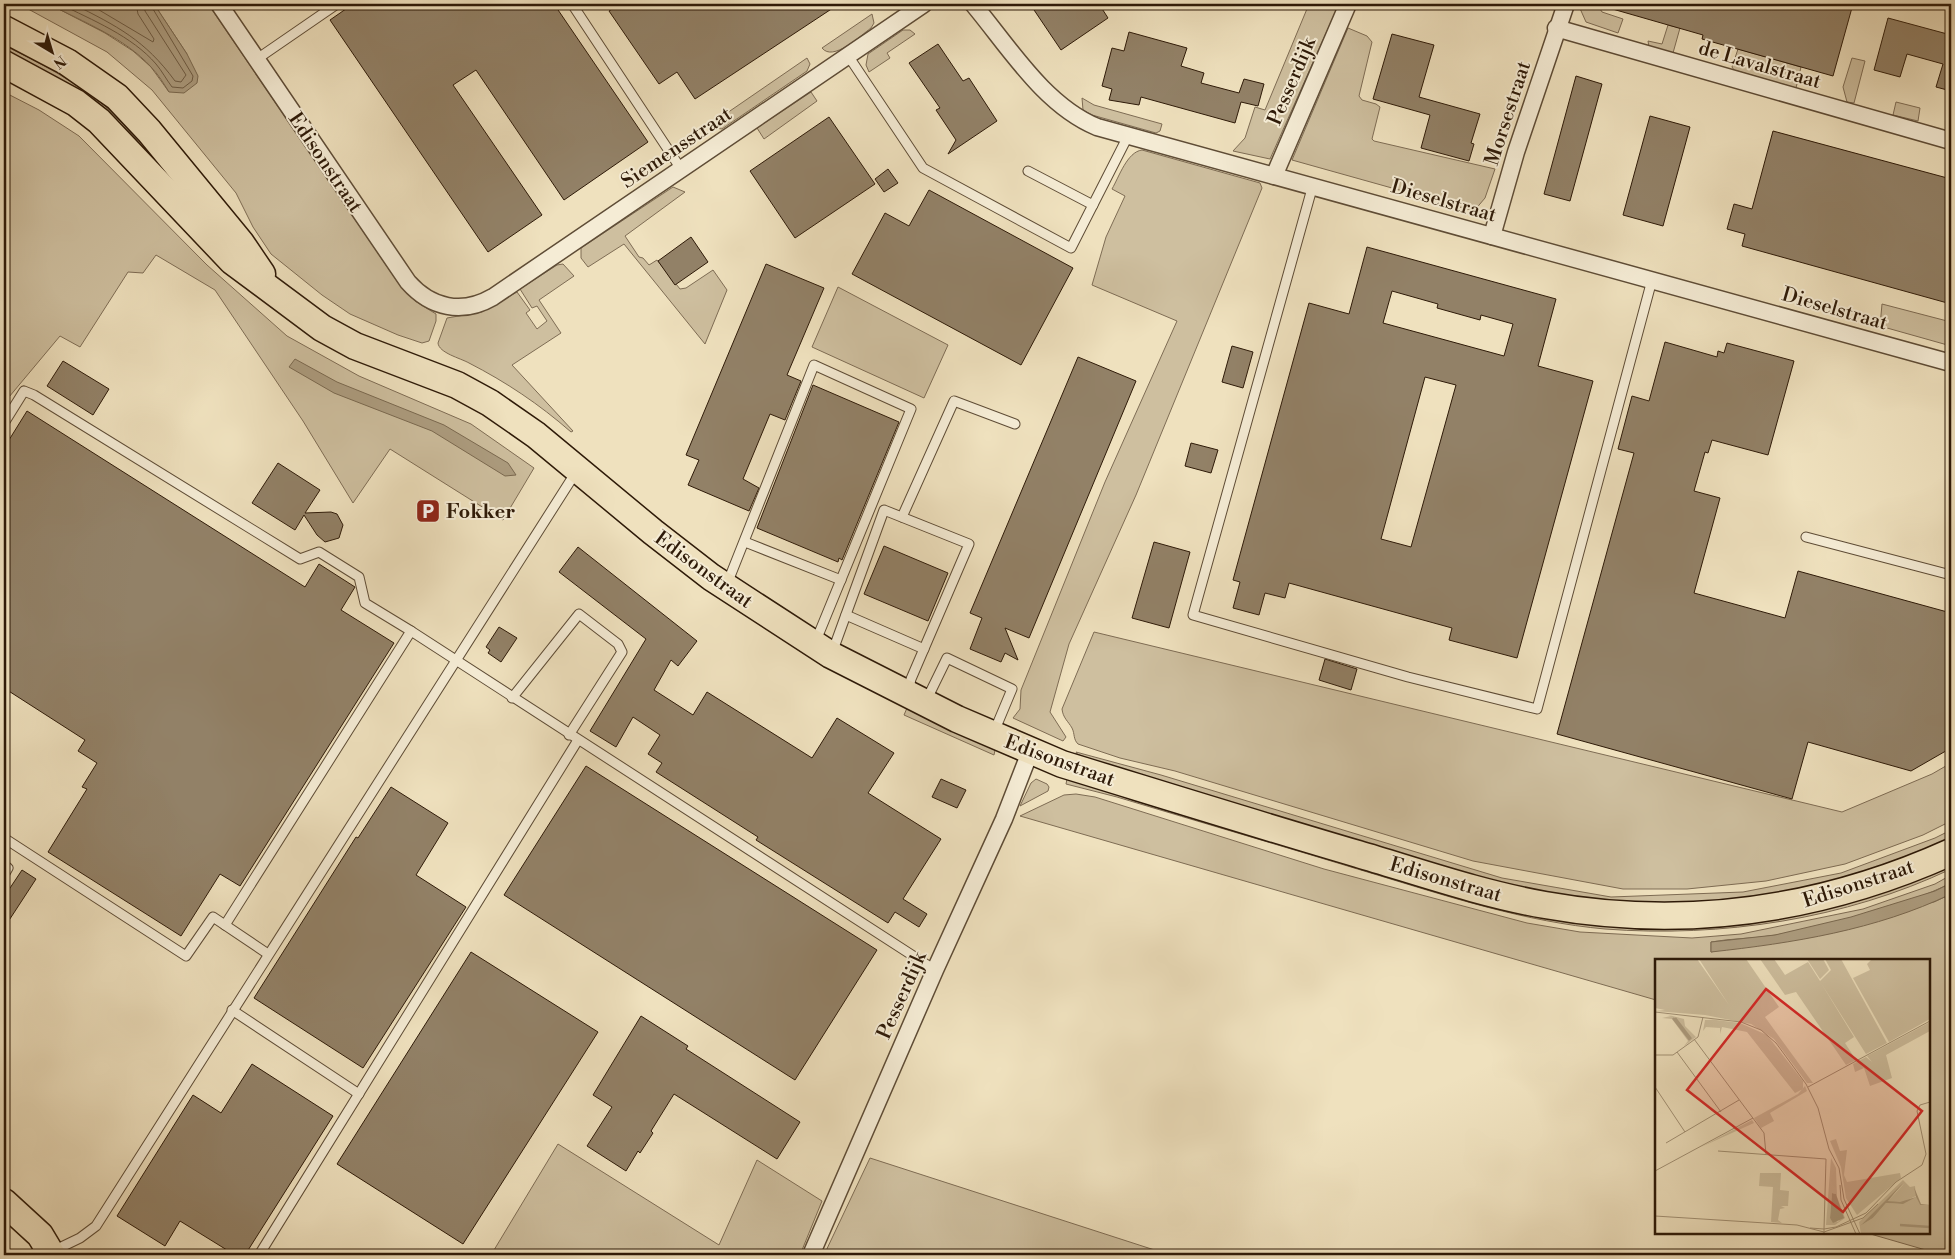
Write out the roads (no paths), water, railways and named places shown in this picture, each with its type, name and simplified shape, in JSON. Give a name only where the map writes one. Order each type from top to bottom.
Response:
[{"type":"main road","name":"Edisonstraat","points":[[4,29],[67,62],[118,97],[149,131],[241,244],[272,290]]},
{"type":"main road","name":"Edisonstraat","points":[[4,64],[76,103],[99,121],[232,261],[322,328],[355,346],[457,385],[490,403],[536,435],[653,532],[726,587],[823,650],[916,699],[1030,752],[1062,764],[1280,831],[1481,890],[1545,905],[1605,913],[1676,916],[1747,911],[1802,903],[1856,888],[1951,852]]},
{"type":"main road","points":[[4,1202],[40,1235],[51,1254]]},
{"type":"street","name":"Edisonstraat","points":[[219,4],[408,282],[422,296],[445,306]]},
{"type":"street","name":"Siemensstraat","points":[[445,306],[475,306],[494,297],[849,57],[924,4]]},
{"type":"street","name":"Dieselstraat","points":[[973,4],[1052,100],[1080,120],[1128,136],[1312,185],[1951,363]]},
{"type":"street","name":"Pesserdijk","points":[[1274,176],[1348,4]]},
{"type":"street","name":"Morsestraat","points":[[1492,236],[1516,152],[1556,28],[1566,4]]},
{"type":"street","name":"de Lavalstraat","points":[[1556,28],[1951,141]]},
{"type":"street","name":"Pesserdijk","points":[[811,1255],[935,970],[1004,819],[1030,752]]},
{"type":"lane","points":[[257,59],[337,4]]},
{"type":"lane","points":[[572,4],[681,169]]},
{"type":"lane","points":[[849,57],[923,168],[1071,248],[1128,136]]},
{"type":"lane","points":[[1028,171],[1093,206]]},
{"type":"lane","points":[[1312,185],[1193,615],[1408,677],[1538,709],[1652,280]]},
{"type":"lane","points":[[726,587],[814,365],[911,409],[841,580],[823,650]]},
{"type":"lane","points":[[4,423],[24,391],[34,395],[300,559],[319,552],[359,577],[365,604],[411,631],[935,970]]},
{"type":"lane","points":[[902,517],[954,400],[1015,424]]},
{"type":"lane","points":[[51,1254],[80,1238],[96,1226],[454,660],[578,469]]},
{"type":"lane","points":[[823,650],[846,615],[884,510],[969,544],[911,679],[916,699],[931,688],[947,658],[1012,689],[992,735]]},
{"type":"lane","points":[[1806,537],[1951,575]]},
{"type":"lane","points":[[745,542],[841,580]]},
{"type":"lane","points":[[512,698],[579,614],[618,644],[622,652],[569,735]]},
{"type":"lane","points":[[846,615],[924,649]]},
{"type":"lane","points":[[225,925],[411,631]]},
{"type":"lane","points":[[258,1255],[578,740]]},
{"type":"lane","points":[[4,838],[186,956],[213,917],[268,954]]},
{"type":"lane","points":[[4,865],[8,868],[4,875]]},
{"type":"lane","points":[[232,1010],[359,1094]]},
{"type":"water","points":[[49,4],[154,4],[187,54],[198,76],[197,83],[184,93],[169,92],[154,70],[129,47],[103,31]]},
{"type":"water","points":[[295,359],[337,382],[444,425],[508,463],[516,475],[505,476],[432,431],[334,393],[289,367]]},
{"type":"water","points":[[1951,883],[1951,894],[1923,906],[1864,926],[1803,939],[1711,952],[1711,942],[1775,935],[1851,917],[1935,891]]},
{"type":"place","name":"Fokker","points":[[428,511]]}]
